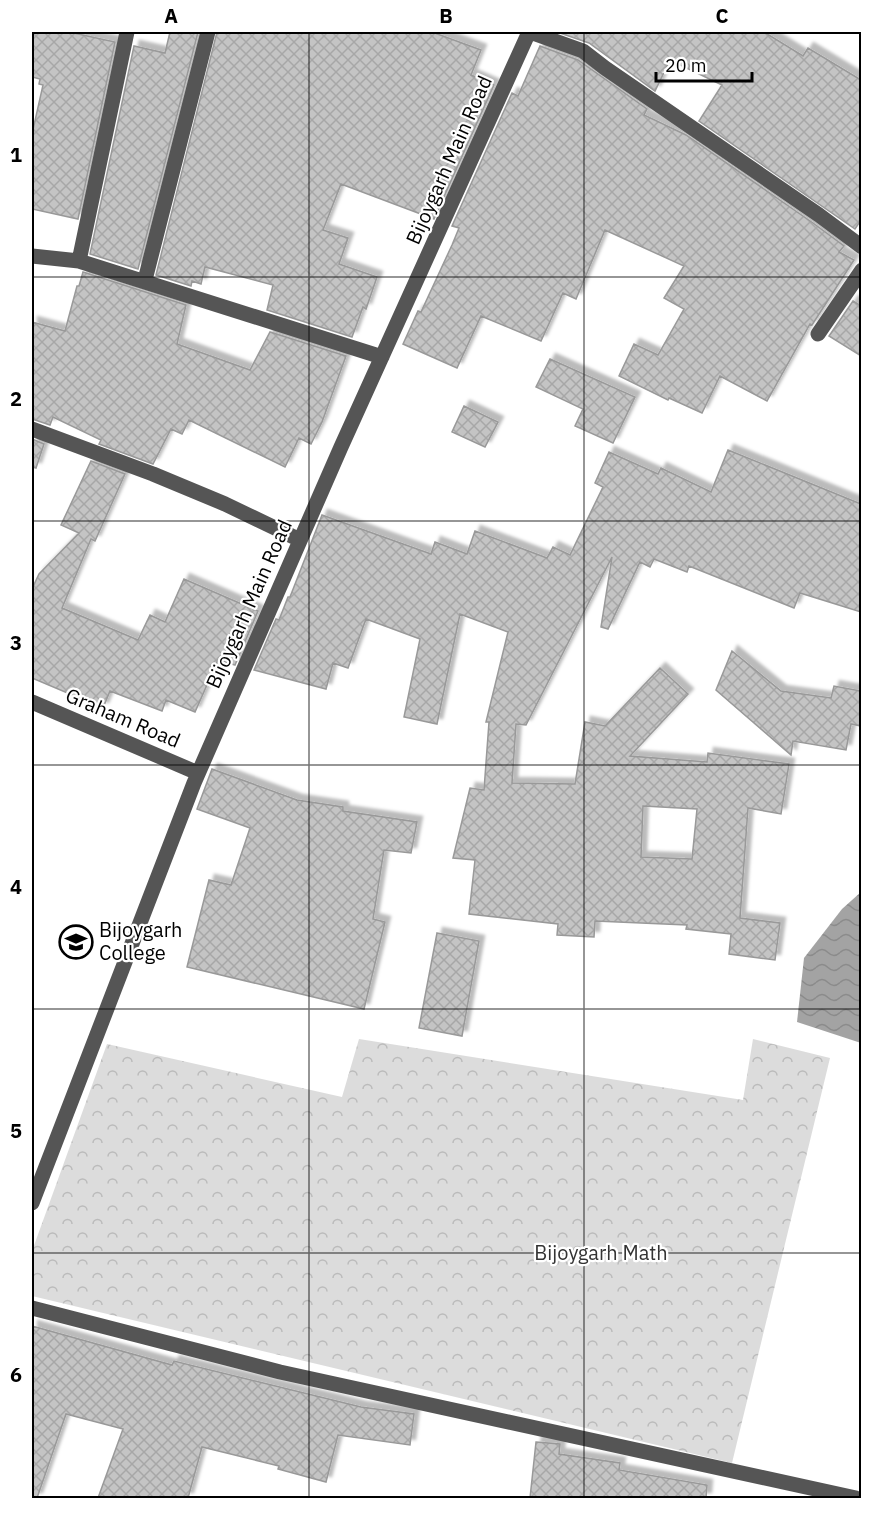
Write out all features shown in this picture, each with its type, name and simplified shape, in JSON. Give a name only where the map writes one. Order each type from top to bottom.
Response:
[{"type":"street","points":[[78,261],[127,32]]},
{"type":"street","points":[[145,280],[208,32]]},
{"type":"street","points":[[530,32],[583,51],[861,247]]},
{"type":"street","name":"Bijoygarh Main Road","points":[[32,1203],[198,773],[300,540],[530,32]]},
{"type":"street","points":[[32,256],[78,261],[145,280],[382,357]]},
{"type":"street","points":[[818,334],[861,270]]},
{"type":"street","points":[[32,429],[153,474],[225,504],[300,540]]},
{"type":"street","name":"Graham Road","points":[[32,702],[198,773]]},
{"type":"street","points":[[32,1308],[280,1372],[856,1498]]},
{"type":"green space","name":"Bijoygarh Math","points":[[359,1039],[743,1100],[753,1039],[830,1058],[732,1463],[32,1296],[32,1251],[107,1044],[342,1097]]},
{"type":"water","points":[[861,892],[861,1043],[797,1022],[804,958],[842,909]]},
{"type":"building","points":[[32,32],[69,32],[115,42],[78,219],[32,209],[32,134],[43,85],[39,84],[40,79],[32,77]]},
{"type":"building","points":[[170,32],[198,32],[138,269],[90,254],[134,46],[165,53]]},
{"type":"building","points":[[217,32],[432,32],[481,50],[471,75],[494,85],[434,219],[341,184],[323,230],[348,238],[339,264],[377,277],[366,309],[363,307],[352,337],[267,310],[273,285],[205,267],[201,284],[192,281],[191,286],[156,275]]},
{"type":"building","points":[[557,32],[764,32],[803,56],[808,48],[861,80],[861,220],[855,229],[699,121],[722,85],[670,60],[655,91],[589,43]]},
{"type":"building","points":[[540,46],[578,60],[647,109],[644,115],[686,135],[813,223],[844,246],[839,252],[854,260],[812,325],[810,324],[767,401],[720,376],[702,413],[669,398],[668,400],[619,376],[634,344],[658,355],[684,309],[664,298],[684,266],[605,230],[576,299],[563,293],[541,341],[481,316],[457,368],[403,344],[418,311],[421,312],[452,245],[459,228],[452,226],[512,93],[518,96]]},
{"type":"building","points":[[83,272],[186,305],[177,344],[250,370],[270,332],[346,356],[322,422],[311,444],[299,438],[285,467],[189,420],[182,434],[171,429],[153,464],[99,444],[101,440],[53,417],[50,425],[32,419],[32,322],[65,331]]},
{"type":"building","points":[[853,301],[861,306],[861,356],[829,336]]},
{"type":"building","points":[[550,359],[635,397],[613,443],[575,426],[583,409],[536,387]]},
{"type":"building","points":[[464,406],[498,422],[485,447],[452,432]]},
{"type":"building","points":[[32,439],[44,444],[36,468],[32,467]]},
{"type":"building","points":[[728,450],[861,504],[861,612],[800,593],[794,608],[689,566],[687,572],[654,559],[650,567],[640,562],[608,629],[601,627],[612,557],[526,725],[516,724],[512,783],[575,784],[585,722],[605,726],[660,668],[688,694],[630,756],[707,762],[708,753],[789,764],[781,814],[748,808],[740,918],[780,923],[775,960],[729,954],[731,934],[686,929],[687,925],[595,921],[594,937],[557,935],[558,924],[469,914],[475,860],[453,858],[470,788],[484,790],[489,722],[486,722],[508,632],[460,614],[437,724],[404,717],[420,639],[366,619],[348,668],[333,663],[326,689],[254,670],[276,619],[279,620],[288,597],[290,597],[322,515],[431,554],[435,542],[467,554],[475,531],[547,558],[553,547],[570,555],[603,487],[595,483],[609,452],[658,474],[661,468],[711,492]],"holes":[[[643,806],[697,809],[692,859],[641,857]]]},
{"type":"building","points":[[91,461],[125,474],[95,541],[91,539],[62,608],[138,640],[150,615],[165,622],[184,579],[258,611],[235,665],[218,660],[195,712],[166,700],[162,711],[110,691],[103,708],[32,678],[32,589],[39,574],[79,533],[61,525]]},
{"type":"building","points":[[732,651],[781,691],[831,698],[834,686],[861,691],[861,726],[851,724],[846,750],[793,741],[791,755],[716,690]]},
{"type":"building","points":[[212,769],[297,800],[343,807],[343,811],[417,822],[411,853],[384,850],[373,919],[385,922],[364,1009],[187,967],[209,880],[231,885],[250,828],[197,809]]},
{"type":"building","points":[[437,933],[479,941],[462,1036],[419,1028]]},
{"type":"building","points":[[32,1326],[172,1365],[174,1361],[361,1407],[414,1414],[410,1445],[338,1435],[326,1482],[278,1469],[279,1466],[202,1447],[188,1498],[98,1498],[123,1429],[66,1414],[37,1498],[32,1498]]},
{"type":"building","points":[[536,1442],[560,1444],[559,1454],[620,1463],[619,1470],[707,1485],[706,1498],[530,1498]]},
{"type":"place","name":"Bijoygarh College","points":[[76,942]]}]
